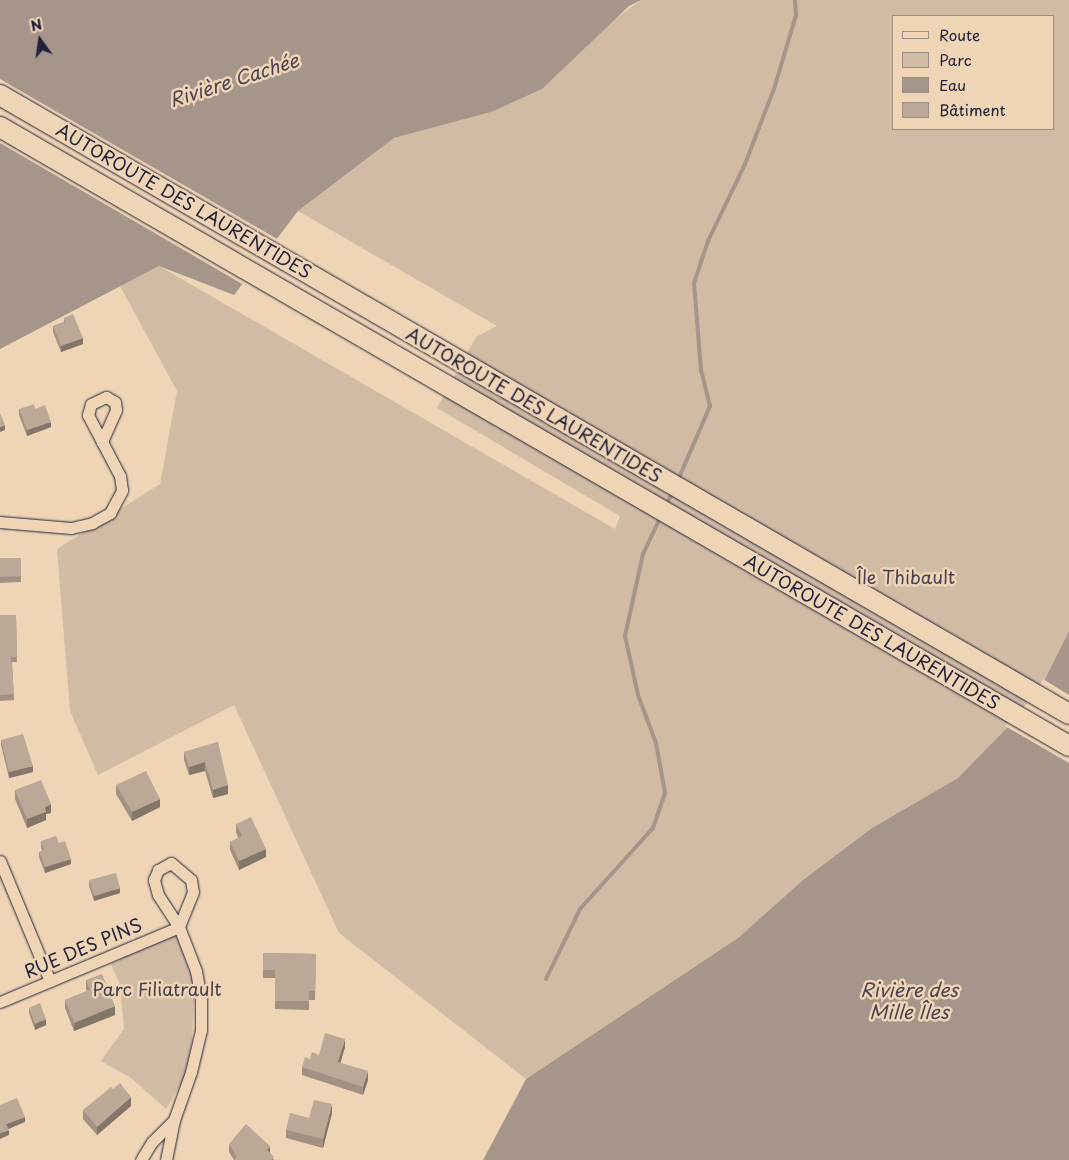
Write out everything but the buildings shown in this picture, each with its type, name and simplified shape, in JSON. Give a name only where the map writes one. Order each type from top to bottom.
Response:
[{"type":"highway","name":"AUTOROUTE DES LAURENTIDES","points":[[0,95],[1069,714]]},
{"type":"highway","name":"AUTOROUTE DES LAURENTIDES","points":[[0,127],[1069,746]]},
{"type":"street","points":[[0,522],[71,528],[92,523],[110,513],[122,490],[120,476],[102,442]]},
{"type":"street","points":[[0,861],[50,981]]},
{"type":"street","points":[[166,1160],[174,1120],[191,1072],[201,1030],[201,1000],[196,971],[179,927],[158,895],[154,880],[158,870],[171,863],[191,880],[193,892],[179,927]]},
{"type":"street","name":"RUE DES PINS","points":[[0,1002],[179,927]]},
{"type":"street","points":[[141,1160],[152,1142],[174,1120]]},
{"type":"green space","name":"Île Thibault","points":[[641,0],[1069,0],[1069,631],[1035,699],[958,778],[872,828],[803,880],[738,938],[526,1079],[339,933],[234,705],[98,775],[70,711],[57,549],[160,484],[177,391],[120,286],[159,266],[615,529],[620,516],[437,408],[476,337],[497,326],[298,211],[394,138],[491,112]]},
{"type":"green space","name":"Parc Filiatrault","points":[[177,930],[195,986],[190,1069],[166,1109],[131,1078],[101,1061],[124,1029],[120,985],[111,964]]},
{"type":"water","name":"Rivière Cachée","points":[[0,0],[641,0],[629,6],[542,89],[491,112],[394,138],[298,211],[234,295],[159,266],[0,349]]},
{"type":"water","name":"Rivière des Mille Îles","points":[[1069,631],[1069,1160],[483,1160],[526,1079],[738,938],[803,880],[872,828],[958,778],[1035,699]]},
{"type":"pier","points":[[0,79],[279,240],[244,285],[0,143]]},
{"type":"pier","points":[[1043,679],[1069,695],[1069,763],[1005,726],[1033,697]]},
{"type":"waterway","points":[[678,480],[710,406],[701,371],[694,283],[708,241],[745,164],[774,89],[796,15],[795,0]]},
{"type":"waterway","points":[[666,505],[673,491]]},
{"type":"waterway","points":[[546,979],[580,909],[653,828],[665,793],[656,743],[638,695],[625,636],[643,554],[661,516]]}]
